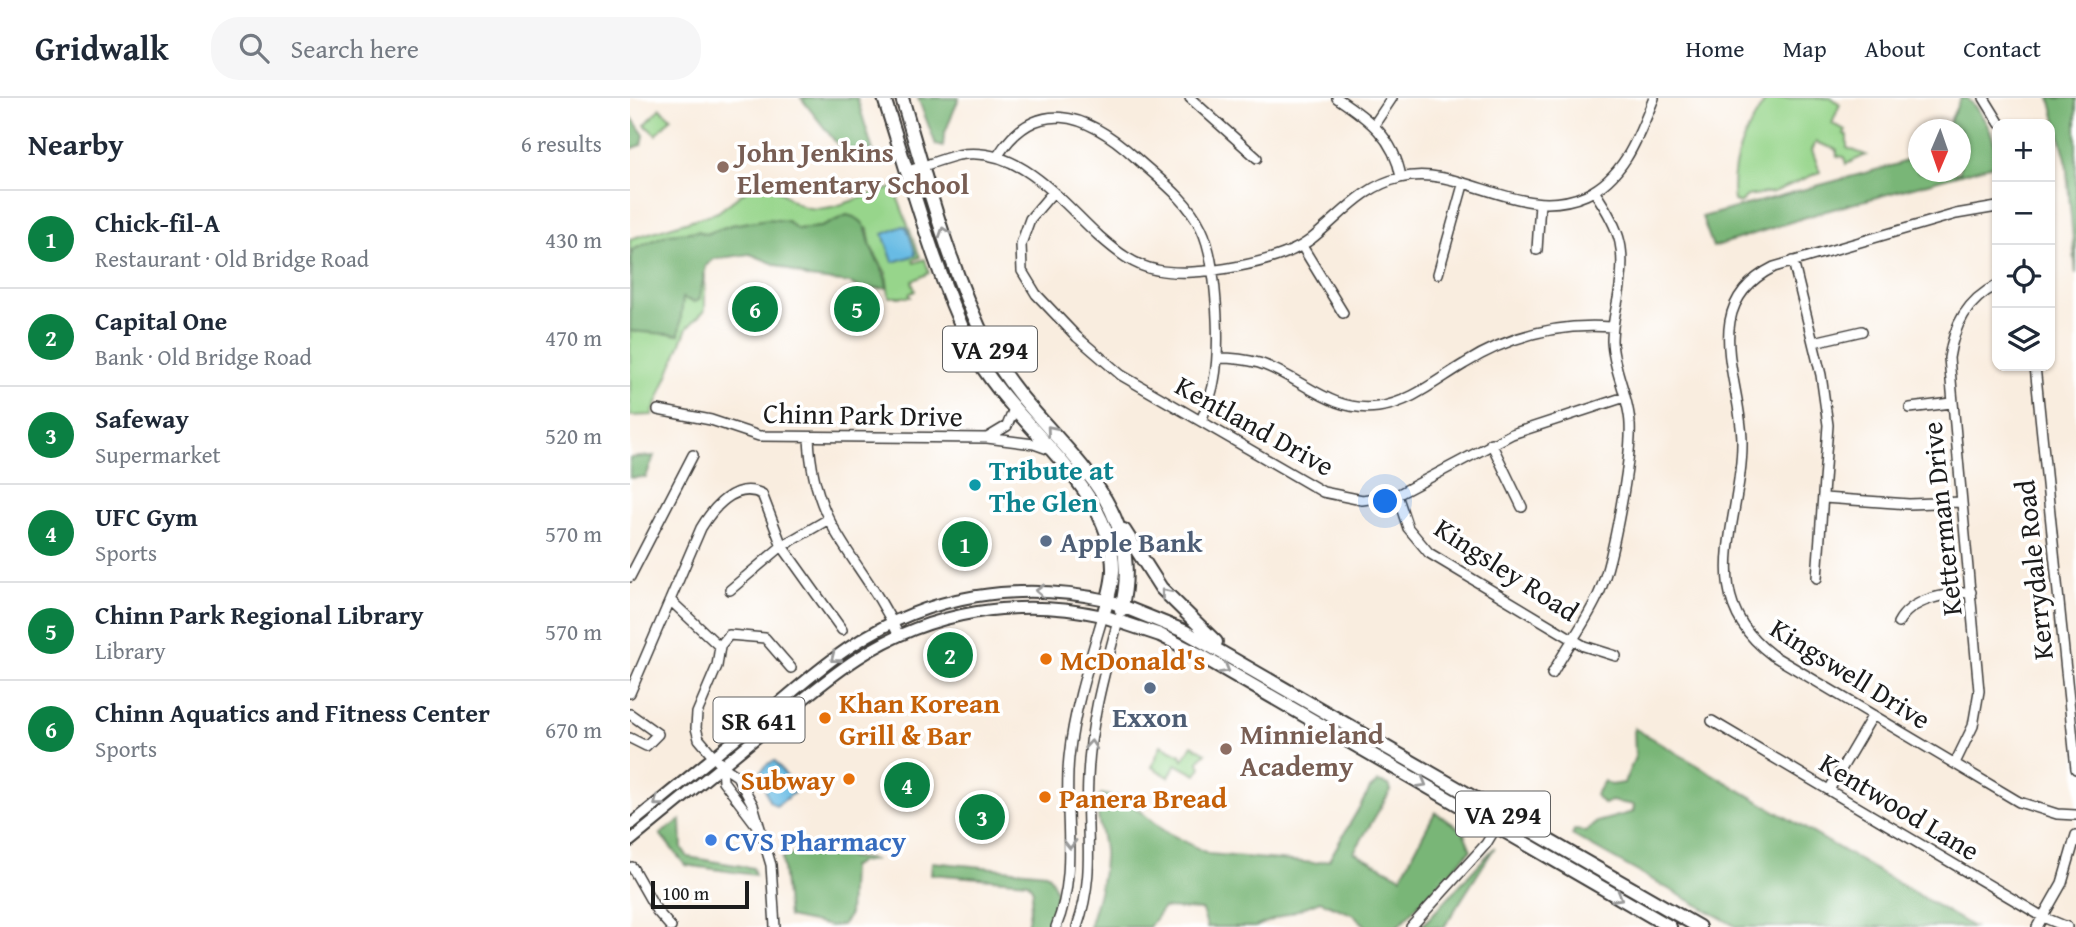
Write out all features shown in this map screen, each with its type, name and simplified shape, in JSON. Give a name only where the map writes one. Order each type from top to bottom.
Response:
[{"type":"highway","name":"VA 294","points":[[884,98],[961,325],[984,370],[1014,409],[1082,485],[1104,526],[1113,561],[1103,616],[1160,635],[1204,657],[1500,821],[1699,927]]},
{"type":"highway","name":"VA 294","points":[[902,98],[961,279],[991,352],[1019,393],[1095,480],[1140,559],[1172,601],[1215,642],[1252,670],[1670,927]]},
{"type":"highway","points":[[1109,502],[1125,561],[1122,605],[1118,621]]},
{"type":"highway","points":[[1107,600],[1166,622],[1252,670]]},
{"type":"main road","name":"SR 641","points":[[630,825],[834,658],[892,622],[952,601],[991,593],[1062,592],[1107,600]]},
{"type":"main road","name":"SR 641","points":[[630,841],[841,669],[899,636],[950,617],[1001,608],[1046,607],[1103,616]]},
{"type":"street","points":[[1189,98],[1257,158]]},
{"type":"street","points":[[1338,98],[1374,125],[1391,146],[1401,177]]},
{"type":"street","points":[[1374,125],[1392,98]]},
{"type":"street","points":[[908,171],[959,155],[997,157],[1029,172],[1113,248],[1136,263],[1170,272],[1212,268],[1266,261],[1301,246],[1370,189],[1401,177],[1431,176],[1540,203],[1565,201],[1594,191],[1612,176],[1630,154],[1654,98]]},
{"type":"street","points":[[1984,98],[1997,119]]},
{"type":"street","points":[[1078,109],[1184,203],[1202,229],[1212,268],[1217,358],[1211,394],[1201,421]]},
{"type":"street","points":[[997,157],[1015,119]]},
{"type":"street","points":[[1438,274],[1463,185]]},
{"type":"street","points":[[1552,674],[1594,604],[1607,569],[1630,449],[1630,420],[1613,354],[1612,327],[1623,272],[1622,246],[1616,226],[1594,191]]},
{"type":"street","name":"Kentland Drive","points":[[1053,192],[1030,219],[1021,244],[1022,271],[1031,288],[1109,366],[1324,492],[1362,500],[1396,495],[1419,486],[1491,443],[1535,425],[1625,397]]},
{"type":"street","points":[[1537,250],[1540,203]]},
{"type":"street","name":"Kingswell Drive","points":[[1992,208],[1956,214],[1793,261],[1767,271],[1749,284],[1737,302],[1730,322],[1728,358],[1742,440],[1739,487],[1727,549],[1728,590],[1741,622],[1764,649],[2025,804],[2057,814],[2076,815]]},
{"type":"street","points":[[1301,246],[1343,313]]},
{"type":"street","points":[[1793,261],[1814,342],[1828,425],[1817,578]]},
{"type":"street","name":"Ketterman Drive","points":[[1955,764],[1973,726],[1979,697],[1948,371],[1954,332],[1970,304],[1992,289]]},
{"type":"street","points":[[1217,358],[1260,363],[1340,404],[1378,407],[1412,395],[1483,353],[1522,336],[1567,327],[1612,327]]},
{"type":"street","points":[[1814,342],[1862,331]]},
{"type":"street","name":"Kerrydale Road","points":[[2036,371],[2076,769]]},
{"type":"street","points":[[1910,408],[1951,403]]},
{"type":"street","name":"Chinn Park Drive","points":[[987,439],[1007,426],[1014,409]]},
{"type":"street","name":"Chinn Park Drive","points":[[658,410],[710,420],[759,436],[987,439],[1034,444],[1049,450]]},
{"type":"street","points":[[809,438],[812,474],[827,520],[873,587],[899,636]]},
{"type":"street","points":[[1491,443],[1522,507]]},
{"type":"street","points":[[630,577],[693,455]]},
{"type":"street","points":[[630,693],[701,528],[715,507],[727,497],[746,491],[762,494],[782,546],[842,630]]},
{"type":"street","name":"Kingsley Road","points":[[1396,495],[1412,534],[1429,552],[1572,639],[1589,648],[1616,656]]},
{"type":"street","points":[[1824,498],[1909,504],[1962,502]]},
{"type":"street","points":[[730,590],[782,546],[827,520]]},
{"type":"street","points":[[1898,624],[1908,610],[1921,603],[1943,596],[1971,592]]},
{"type":"street","points":[[670,600],[720,647]]},
{"type":"street","points":[[1056,927],[1067,892],[1070,866],[1069,757],[1079,703],[1103,616]]},
{"type":"street","points":[[1077,927],[1090,870],[1088,778],[1093,720],[1118,621]]},
{"type":"street","points":[[775,927],[774,883],[760,829],[723,781],[722,766],[699,739],[695,721],[717,666],[720,647],[729,635],[759,635],[770,641],[791,668]]},
{"type":"street","points":[[630,715],[659,734],[646,746],[630,738]]},
{"type":"street","points":[[1829,790],[1873,715]]},
{"type":"street","name":"Kentwood Lane","points":[[1712,721],[2043,917],[2067,927]]},
{"type":"street","points":[[1411,927],[1486,844],[1500,821]]},
{"type":"street","points":[[2037,927],[2062,883],[2076,835]]},
{"type":"street","points":[[632,867],[657,911],[671,927]]},
{"type":"green space","points":[[801,98],[857,98],[873,151],[841,149]]},
{"type":"green space","points":[[918,98],[959,98],[944,135],[943,147],[936,145]]},
{"type":"green space","points":[[1767,98],[1832,98],[1840,104],[1832,124],[1846,130],[1844,134],[1847,136],[1847,148],[1866,155],[1846,164],[1844,157],[1837,156],[1837,150],[1816,142],[1812,150],[1820,172],[1774,192],[1747,196],[1740,203],[1734,201],[1734,173],[1740,147]]},
{"type":"green space","points":[[1961,98],[1967,98],[1979,112],[1992,137],[1992,165],[1971,171],[1971,119],[1951,119]]},
{"type":"green space","points":[[2050,98],[2076,98],[2076,275],[2066,159]]},
{"type":"green space","points":[[660,108],[671,118],[656,135],[645,125]]},
{"type":"green space","points":[[630,115],[644,135],[642,145],[630,149]]},
{"type":"green space","points":[[1908,160],[1908,182],[1932,182],[1819,213],[1713,247],[1702,217]]},
{"type":"green space","points":[[756,183],[771,186],[795,203],[809,208],[831,207],[894,188],[920,257],[913,260],[914,263],[925,259],[929,273],[912,281],[915,291],[909,294],[911,297],[889,297],[886,273],[871,247],[868,229],[847,215],[821,227],[797,229],[787,221],[731,225],[706,234],[698,231],[689,299],[693,302],[699,300],[705,274],[705,310],[687,328],[652,415],[630,416],[630,239],[718,212]]},
{"type":"green space","points":[[847,215],[865,226],[887,288],[861,289],[850,283],[809,278],[750,254],[714,259],[706,266],[699,300],[693,302],[683,298],[679,335],[630,331],[632,250],[668,234],[698,231],[706,234],[731,225],[768,219],[787,221],[797,229],[821,227]]},
{"type":"green space","points":[[654,456],[646,477],[630,478],[630,458]]},
{"type":"green space","points":[[1634,728],[1973,927],[1737,927],[1572,835],[1574,830],[1586,831],[1597,822],[1633,812],[1634,805],[1611,801],[1604,804],[1595,795],[1604,781],[1611,785],[1624,783],[1635,757]]},
{"type":"green space","points":[[1161,745],[1181,755],[1183,760],[1192,745],[1206,753],[1198,761],[1201,767],[1196,775],[1176,764],[1169,777],[1152,767]]},
{"type":"green space","points":[[1378,782],[1389,785],[1391,790],[1354,852],[1401,877],[1435,812],[1463,831],[1471,850],[1397,927],[1367,927],[1354,915],[1320,901],[1255,927],[1207,927],[1202,910],[1163,908],[1149,927],[1089,927],[1103,867],[1104,850],[1098,818],[1101,794],[1124,798],[1164,831],[1209,854],[1315,863],[1329,860],[1370,789]]},
{"type":"green space","points":[[681,820],[682,848],[688,857],[753,868],[755,875],[685,865],[660,834]]},
{"type":"green space","points":[[816,845],[816,849],[844,852],[849,857],[875,860],[859,862],[851,867],[849,916],[842,925],[830,926],[788,917],[782,858]]},
{"type":"green space","points":[[1495,847],[1444,927],[1421,927]]},
{"type":"green space","points":[[932,862],[1046,873],[1054,886],[1056,899],[1046,927],[1027,927],[1033,890],[1028,882],[931,874]]},
{"type":"water","points":[[903,226],[907,228],[916,255],[893,262],[883,234]]},
{"type":"water","points":[[775,761],[792,783],[794,793],[776,806],[769,801],[760,773],[767,764]]},
{"type":"place","name":"John Jenkins Elementary School","points":[[723,167]]},
{"type":"place","name":"Chinn Aquatics and Fitness Center","points":[[755,309]]},
{"type":"place","name":"Chinn Park Regional Library","points":[[857,309]]},
{"type":"place","name":"Tribute at The Glen","points":[[975,485]]},
{"type":"place","name":"Apple Bank","points":[[1046,541]]},
{"type":"place","name":"Chick-fil-A","points":[[965,544]]},
{"type":"place","name":"Capital One","points":[[950,655]]},
{"type":"place","name":"McDonald's","points":[[1046,659]]},
{"type":"place","name":"Exxon","points":[[1150,688]]},
{"type":"place","name":"Khan Korean Grill & Bar","points":[[825,718]]},
{"type":"place","name":"Minnieland Academy","points":[[1226,749]]},
{"type":"place","name":"Subway","points":[[849,779]]},
{"type":"place","name":"UFC Gym","points":[[907,785]]},
{"type":"place","name":"Panera Bread","points":[[1045,797]]},
{"type":"place","name":"Safeway","points":[[982,817]]},
{"type":"place","name":"CVS Pharmacy","points":[[711,840]]}]
